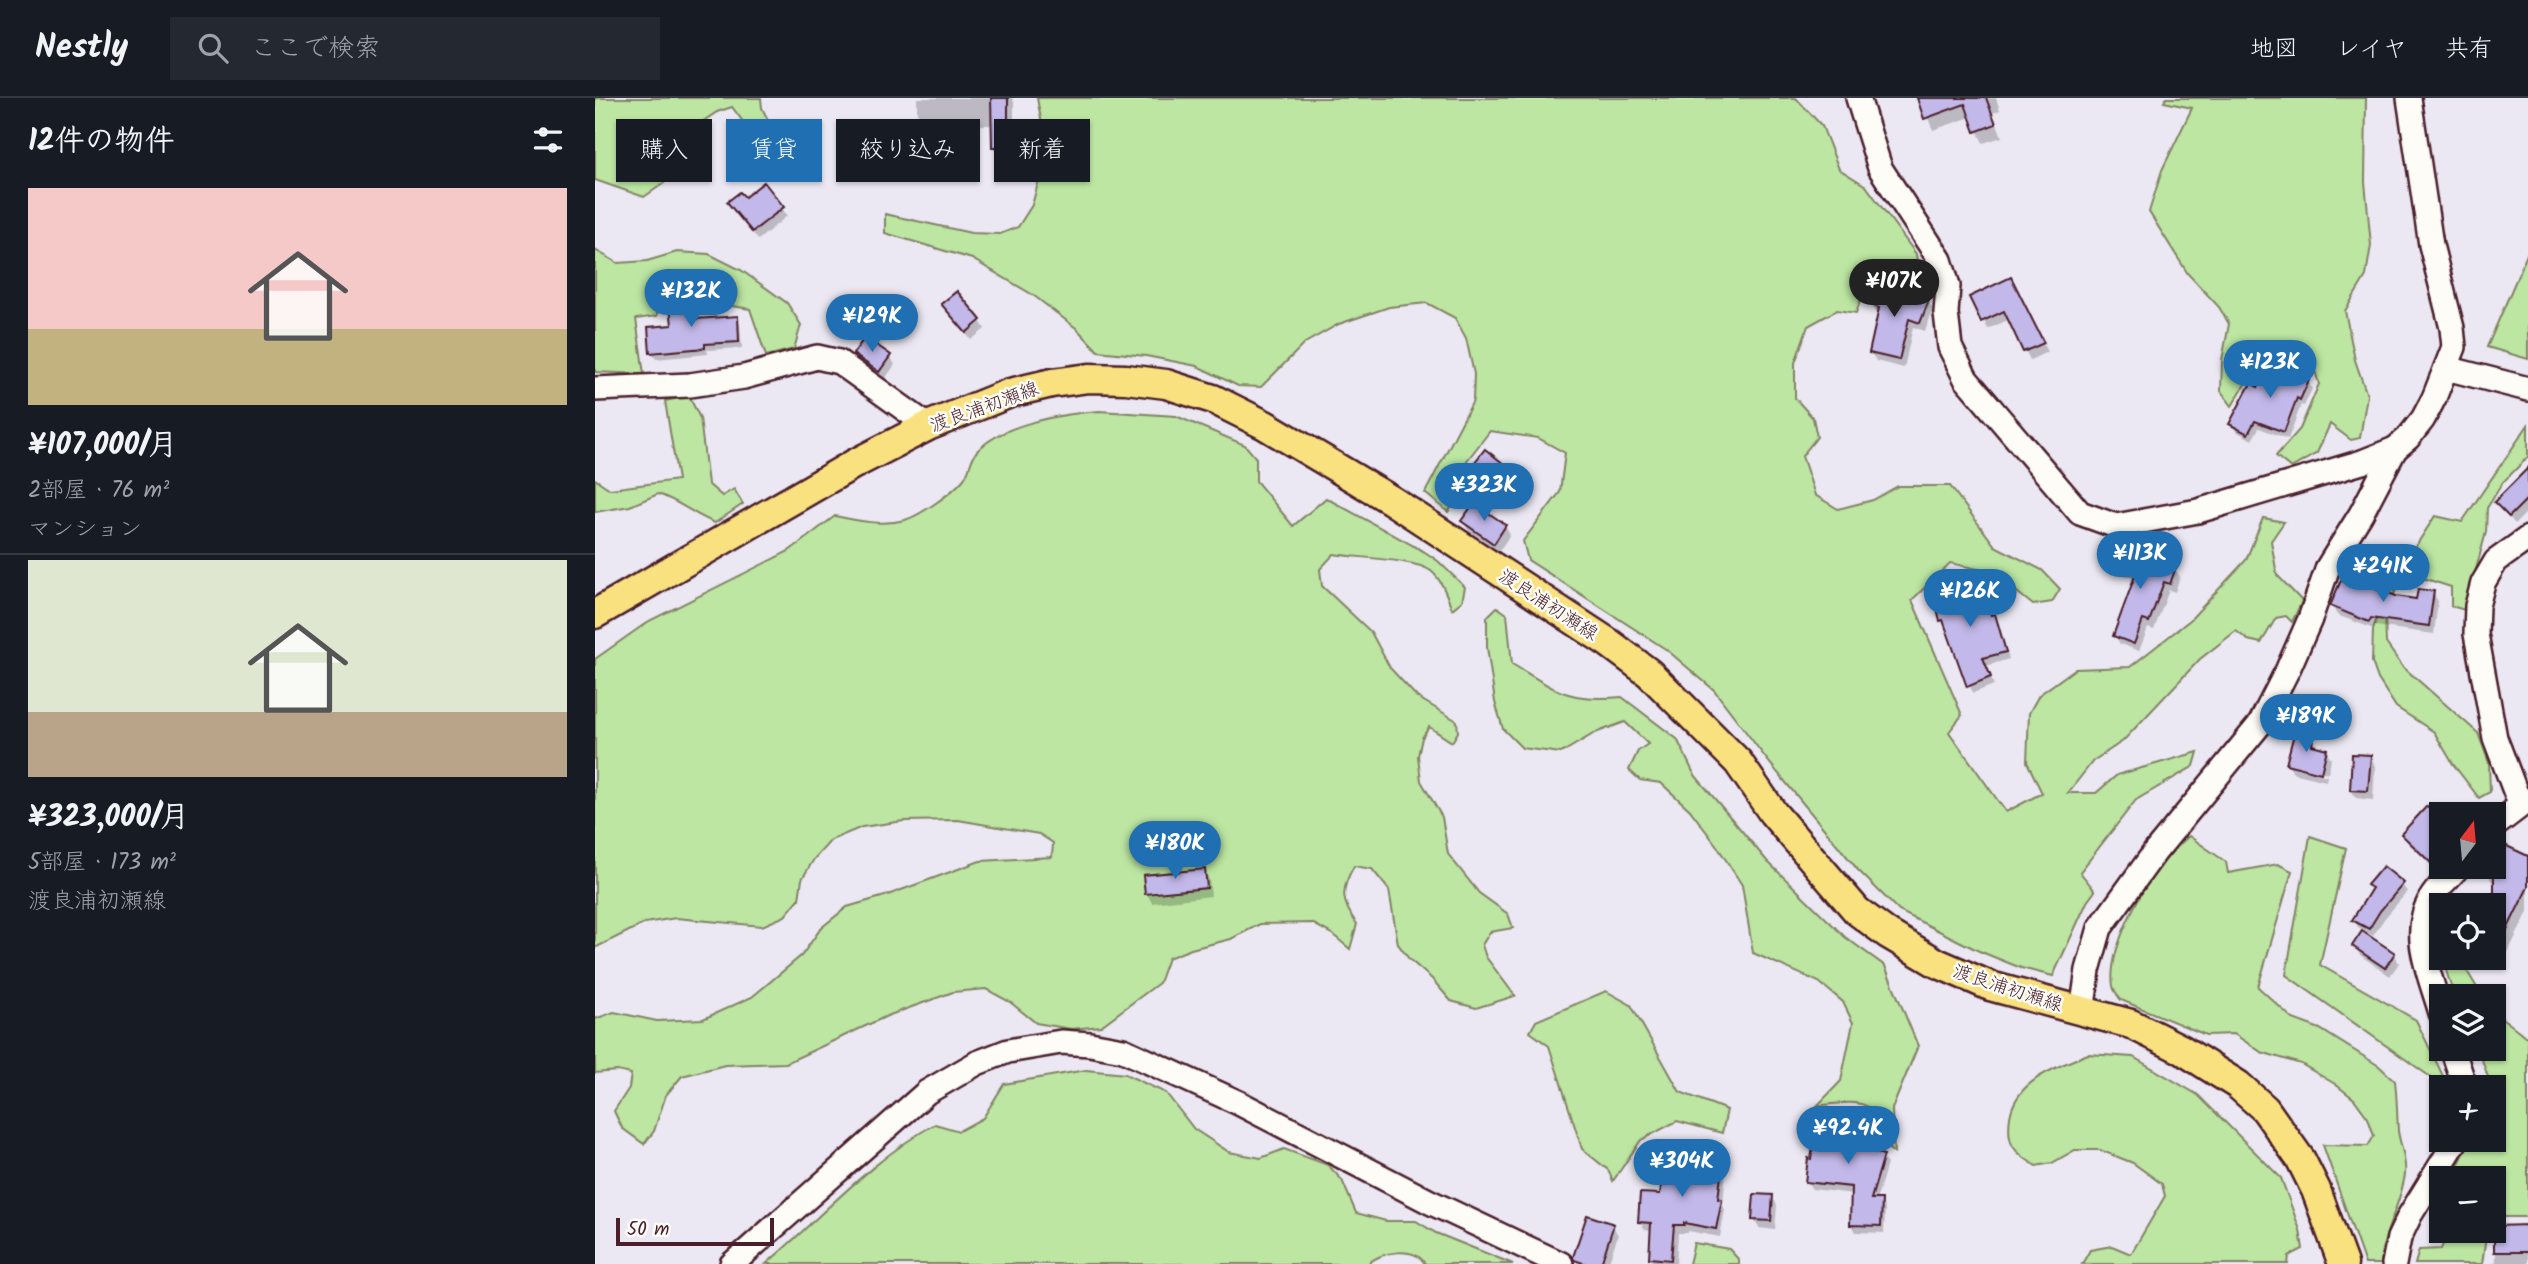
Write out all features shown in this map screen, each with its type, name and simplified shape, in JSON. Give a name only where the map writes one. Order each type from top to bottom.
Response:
[{"type":"main road","name":"渡良浦初瀬線","points":[[595,614],[854,464],[928,426],[1010,393],[1089,378],[1166,384],[1213,398],[1265,425],[1391,500],[1609,643],[1649,673],[1697,718],[1738,762],[1773,813],[1857,911],[1888,934],[1937,964],[1990,986],[2131,1024],[2213,1067],[2238,1085],[2265,1109],[2301,1160],[2316,1190],[2343,1264]]},
{"type":"street","points":[[1858,98],[1880,168],[1940,260],[1948,286],[1946,313],[1950,347],[1966,379],[2080,513],[2116,526],[2198,511],[2362,463],[2395,449],[2423,419],[2454,347],[2452,328],[2431,245],[2409,98]]},
{"type":"street","points":[[595,389],[690,385],[744,377],[817,357],[839,362],[928,426]]},
{"type":"street","points":[[2447,368],[2528,389]]},
{"type":"street","points":[[2081,1012],[2088,970],[2100,928],[2155,852],[2260,724],[2310,620],[2328,567],[2361,514],[2395,449]]},
{"type":"street","points":[[2506,816],[2524,802],[2495,738],[2476,634],[2477,606],[2483,583],[2496,561],[2528,538]]},
{"type":"street","points":[[2432,984],[2422,950],[2422,921],[2430,899],[2448,879]]},
{"type":"street","points":[[732,1264],[927,1092],[977,1063],[1008,1051],[1061,1042],[1123,1050],[1239,1103],[1430,1202],[1561,1264]]},
{"type":"street","points":[[2395,1264],[2399,1238],[2410,1215],[2449,1152]]},
{"type":"green space","points":[[595,98],[761,98],[768,119],[741,119],[732,107],[706,119],[616,119],[616,182],[665,182],[644,197],[595,180]]},
{"type":"green space","points":[[1037,98],[1796,98],[1822,126],[1839,169],[1866,186],[1916,254],[1919,278],[1873,264],[1856,313],[1837,310],[1808,326],[1795,363],[1795,398],[1813,418],[1817,437],[1802,456],[1815,495],[1838,509],[1873,500],[1898,486],[1950,486],[1995,546],[2042,570],[2060,589],[2052,602],[2033,605],[1992,572],[1950,563],[1912,600],[1962,715],[1949,732],[2006,812],[2042,793],[2027,762],[2029,713],[2039,695],[2075,669],[2130,667],[2190,620],[2246,560],[2263,518],[2284,522],[2271,541],[2277,575],[2302,601],[2292,622],[2286,616],[2276,618],[2261,643],[2248,640],[2236,631],[2200,659],[2123,741],[2093,761],[2068,793],[2096,793],[2117,775],[2198,752],[2194,766],[2136,800],[2080,872],[2095,891],[2087,902],[2053,976],[2021,968],[1979,951],[1899,911],[1858,870],[1768,761],[1714,690],[1667,650],[1528,560],[1523,541],[1560,492],[1565,453],[1538,438],[1490,431],[1455,476],[1467,485],[1448,512],[1425,493],[1473,401],[1474,374],[1466,338],[1455,318],[1427,303],[1389,307],[1339,324],[1305,343],[1261,387],[1238,386],[1197,366],[1146,356],[1098,351],[1076,328],[1033,295],[972,259],[885,233],[885,214],[971,233],[1000,234],[1018,227],[1032,205],[1038,182],[1090,182],[1090,119],[1041,119]]},
{"type":"green space","points":[[2166,98],[2366,98],[2365,182],[2371,245],[2366,276],[2345,311],[2355,360],[2367,395],[2360,438],[2351,440],[2330,424],[2317,453],[2291,468],[2276,456],[2300,429],[2319,384],[2315,371],[2266,349],[2232,406],[2221,391],[2222,360],[2229,324],[2219,307],[2188,274],[2149,212],[2162,170],[2192,108],[2164,102]]},
{"type":"green space","points":[[595,250],[618,263],[647,261],[677,252],[709,254],[741,270],[787,303],[801,325],[794,349],[766,356],[750,309],[714,303],[711,284],[658,281],[657,316],[636,319],[644,374],[595,372]]},
{"type":"green space","points":[[2528,252],[2528,359],[2487,347]]},
{"type":"green space","points":[[689,396],[700,418],[708,484],[722,496],[734,489],[743,504],[715,523],[658,494],[630,506],[595,512],[595,479],[610,489],[678,480],[665,401]]},
{"type":"green space","points":[[1099,411],[1176,416],[1245,445],[1256,458],[1256,481],[1293,526],[1326,498],[1425,552],[1465,587],[1462,601],[1452,609],[1438,579],[1423,567],[1399,561],[1334,554],[1320,569],[1322,586],[1371,632],[1390,668],[1417,697],[1457,721],[1458,732],[1452,742],[1429,727],[1422,738],[1418,756],[1421,781],[1442,817],[1448,854],[1479,893],[1508,914],[1513,928],[1490,932],[1482,945],[1486,957],[1515,996],[1476,1008],[1451,1001],[1432,979],[1409,959],[1398,944],[1389,890],[1372,869],[1354,866],[1346,882],[1344,896],[1357,924],[1350,949],[1332,934],[1312,923],[1260,924],[1231,939],[1168,958],[1159,983],[1101,1026],[1071,1029],[1036,1023],[1010,1002],[986,989],[953,992],[887,1016],[786,1063],[725,1065],[682,1076],[666,1095],[654,1131],[644,1144],[622,1128],[614,1111],[629,1088],[631,1074],[617,1071],[595,1073],[595,1019],[614,1012],[657,1021],[703,1019],[752,997],[802,955],[821,928],[847,907],[980,861],[1052,857],[1053,843],[1039,834],[958,820],[904,821],[862,827],[831,840],[814,859],[802,879],[799,899],[785,916],[762,926],[676,918],[645,923],[595,948],[595,659],[649,621],[789,551],[835,516],[888,523],[905,520],[919,513],[958,485],[965,477],[977,451],[1002,433],[1051,418]]},
{"type":"green space","points":[[2528,425],[2528,457],[2503,482],[2487,508],[2486,532],[2465,610],[2451,606],[2451,587],[2420,577],[2410,589],[2397,587],[2385,616],[2386,643],[2402,666],[2478,733],[2489,763],[2490,792],[2479,798],[2453,764],[2434,732],[2396,707],[2378,679],[2372,662],[2373,630],[2384,596],[2435,516],[2462,522]]},
{"type":"green space","points":[[1497,607],[1507,614],[1512,664],[1552,688],[1575,696],[1622,697],[1677,739],[1694,774],[1767,861],[1845,937],[1885,966],[1918,1046],[1892,1109],[1894,1153],[1884,1145],[1877,1117],[1871,1109],[1855,1103],[1817,1106],[1841,1081],[1853,1023],[1843,1002],[1819,982],[1753,953],[1742,885],[1717,846],[1690,810],[1661,783],[1640,780],[1629,770],[1638,751],[1648,744],[1625,722],[1595,733],[1561,753],[1522,748],[1503,729],[1495,702],[1487,647],[1487,617]]},
{"type":"green space","points":[[2189,836],[2226,862],[2228,873],[2278,864],[2292,871],[2258,987],[2293,1019],[2320,1029],[2379,1066],[2395,1081],[2398,1131],[2405,1174],[2382,1252],[2381,1264],[2365,1264],[2323,1145],[2368,1146],[2374,1136],[2368,1118],[2354,1099],[2301,1064],[2261,1052],[2234,1034],[2206,1035],[2121,1000],[2114,990],[2116,955],[2129,919],[2157,870],[2171,852]]},
{"type":"green space","points":[[2310,836],[2346,848],[2320,965],[2416,1020],[2429,1047],[2429,1061],[2436,1061],[2443,1075],[2429,1076],[2286,975]]},
{"type":"green space","points":[[2446,970],[2467,970],[2475,984],[2450,984]]},
{"type":"green space","points":[[1606,991],[1631,1005],[1680,1092],[1727,1110],[1722,1133],[1677,1121],[1641,1140],[1613,1181],[1608,1170],[1582,1149],[1549,1046],[1530,1032],[1536,1021]]},
{"type":"green space","points":[[2506,1021],[2528,1038],[2528,1217],[2506,1217],[2506,1166],[2458,1166],[2465,1152],[2506,1152],[2506,1075],[2487,1075],[2482,1061],[2506,1061]]},
{"type":"green space","points":[[2088,1054],[2133,1057],[2198,1095],[2281,1178],[2300,1230],[2303,1249],[2289,1256],[2288,1264],[2082,1264],[2090,1250],[2112,1246],[2131,1254],[2165,1196],[2162,1184],[2133,1163],[2100,1150],[2075,1150],[2052,1163],[2036,1166],[2013,1147],[2009,1135],[2010,1117],[2020,1093],[2040,1076]]},
{"type":"green space","points":[[1086,1070],[1125,1074],[1166,1093],[1194,1129],[1229,1152],[1261,1158],[1284,1149],[1328,1165],[1342,1180],[1356,1213],[1386,1221],[1416,1221],[1436,1233],[1513,1264],[1425,1264],[1414,1255],[1398,1252],[1381,1256],[1368,1264],[766,1264],[889,1154],[935,1124],[959,1131],[983,1118],[1004,1084]]},
{"type":"green space","points":[[1694,1243],[1729,1249],[1739,1260],[1739,1264],[1689,1264]]},
{"type":"green space","points":[[2444,1243],[2485,1243],[2482,1264],[2415,1264],[2419,1250],[2441,1249]]},
{"type":"building","points":[[991,98],[1008,98],[1008,119],[994,119],[992,147]]},
{"type":"building","points":[[1917,98],[1986,98],[1996,124],[1975,132],[1965,104],[1924,119]]},
{"type":"building","points":[[764,182],[784,207],[752,232],[727,202],[740,192],[745,197]]},
{"type":"building","points":[[2011,277],[2044,343],[2023,352],[2004,311],[1981,322],[1969,297]]},
{"type":"building","points":[[1878,281],[1929,300],[1920,323],[1909,319],[1899,360],[1869,353],[1879,308],[1869,304]]},
{"type":"building","points":[[957,291],[981,320],[966,333],[941,304]]},
{"type":"building","points":[[694,296],[696,319],[738,316],[739,342],[705,344],[705,348],[650,353],[648,327],[672,325],[669,298]]},
{"type":"building","points":[[865,337],[891,355],[879,372],[853,354]]},
{"type":"building","points":[[2271,362],[2309,380],[2300,400],[2297,398],[2284,432],[2255,421],[2248,434],[2229,424],[2251,383],[2258,387]]},
{"type":"building","points":[[1485,449],[1514,472],[1499,490],[1471,467]]},
{"type":"building","points":[[2528,468],[2528,498],[2509,517],[2494,502]]},
{"type":"building","points":[[1474,503],[1506,525],[1494,544],[1461,521]]},
{"type":"building","points":[[2116,548],[2176,567],[2170,584],[2164,582],[2149,622],[2143,620],[2134,644],[2113,636],[2136,573],[2111,565]]},
{"type":"building","points":[[1970,576],[1973,591],[1984,588],[1991,615],[1995,614],[2006,652],[1983,658],[1991,677],[1967,687],[1943,620],[1940,621],[1935,600],[1949,597],[1945,583]]},
{"type":"building","points":[[2341,580],[2354,585],[2356,580],[2396,596],[2416,599],[2418,589],[2434,591],[2429,626],[2371,618],[2369,622],[2330,606]]},
{"type":"building","points":[[2294,734],[2313,739],[2312,745],[2327,749],[2321,773],[2286,764]]},
{"type":"building","points":[[2352,754],[2371,755],[2368,791],[2350,790]]},
{"type":"building","points":[[2427,806],[2429,861],[2401,834]]},
{"type":"building","points":[[2506,846],[2528,856],[2528,887],[2506,932],[2506,893],[2494,892],[2494,879],[2506,879]]},
{"type":"building","points":[[2383,866],[2404,883],[2380,911],[2369,929],[2352,920],[2372,888],[2367,885]]},
{"type":"building","points":[[1205,869],[1207,888],[1145,894],[1143,875]]},
{"type":"building","points":[[2362,931],[2395,953],[2385,968],[2352,946]]},
{"type":"building","points":[[1829,1115],[1855,1119],[1854,1126],[1878,1131],[1873,1152],[1884,1155],[1871,1199],[1882,1199],[1881,1226],[1850,1225],[1851,1187],[1805,1182],[1817,1124],[1827,1125]]},
{"type":"building","points":[[1695,1149],[1714,1151],[1713,1158],[1723,1160],[1718,1199],[1722,1200],[1716,1229],[1684,1223],[1674,1225],[1671,1260],[1649,1258],[1651,1223],[1638,1222],[1640,1193],[1660,1194],[1665,1153],[1694,1156]]},
{"type":"building","points":[[1754,1194],[1773,1195],[1771,1221],[1752,1220]]},
{"type":"building","points":[[1587,1215],[1614,1224],[1601,1264],[1586,1264],[1574,1260],[1573,1257]]},
{"type":"building","points":[[2528,1225],[2528,1252],[2494,1252],[2494,1243],[2506,1243],[2506,1226]]}]
